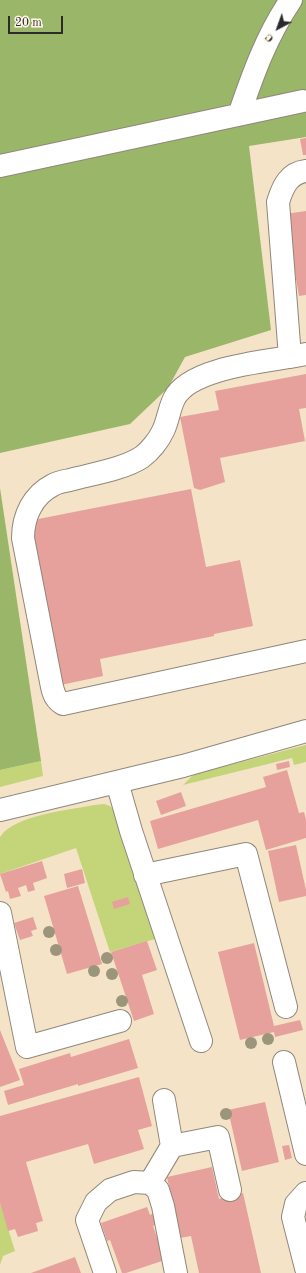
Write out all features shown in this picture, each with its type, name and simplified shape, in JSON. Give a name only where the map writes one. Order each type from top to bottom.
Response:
[{"type":"street","points":[[239,115],[255,68],[267,41],[291,0]]},
{"type":"street","points":[[0,166],[303,101]]},
{"type":"street","points":[[306,171],[297,172],[290,178],[285,185],[278,202],[298,355],[220,370],[199,378],[184,387],[174,398],[163,431],[152,447],[143,456],[130,464],[53,484],[38,496],[30,506],[23,528],[23,538],[52,687],[54,695],[58,701],[63,704],[306,651]]},
{"type":"street","points":[[0,810],[183,766],[306,731]]},
{"type":"street","points":[[117,782],[131,832],[201,1041]]},
{"type":"street","points":[[145,875],[246,854],[286,1007]]},
{"type":"street","points":[[0,913],[27,1047],[120,1020]]},
{"type":"street","points":[[284,1062],[306,1154]]},
{"type":"street","points":[[150,1183],[172,1146],[164,1100]]},
{"type":"street","points":[[172,1146],[218,1137],[230,1190]]},
{"type":"street","points":[[105,1273],[87,1220],[96,1202],[110,1190],[134,1182],[150,1183],[158,1190],[163,1206],[176,1273]]},
{"type":"street","points":[[306,1193],[296,1204],[293,1217],[306,1268]]},
{"type":"green space","points":[[0,0],[306,0],[306,137],[249,146],[271,330],[185,357],[168,388],[130,424],[0,453]]},
{"type":"green space","points":[[0,488],[41,761],[0,770]]},
{"type":"green space","points":[[306,745],[306,762],[294,765],[292,758],[183,785],[192,776],[199,773]]},
{"type":"green space","points":[[41,761],[43,776],[0,787],[0,770]]},
{"type":"green space","points":[[104,804],[110,806],[115,811],[126,833],[155,939],[110,952],[76,848],[0,874],[0,837],[17,823],[43,815]]},
{"type":"green space","points":[[0,1203],[15,1251],[3,1256],[0,1265]]},
{"type":"building","points":[[306,138],[306,155],[303,155],[300,139]]},
{"type":"building","points":[[306,211],[306,295],[299,296],[285,214]]},
{"type":"building","points":[[306,374],[306,408],[299,409],[305,441],[220,458],[225,482],[200,490],[194,488],[180,417],[219,410],[215,391]]},
{"type":"building","points":[[191,489],[206,567],[240,560],[253,626],[214,634],[214,636],[100,659],[103,676],[61,685],[28,521]]},
{"type":"building","points":[[289,761],[290,767],[277,770],[276,764]]},
{"type":"building","points":[[287,770],[299,813],[304,812],[306,820],[306,838],[266,850],[258,820],[158,849],[150,821],[266,787],[263,777]]},
{"type":"building","points":[[181,792],[186,806],[161,815],[156,801]]},
{"type":"building","points":[[296,845],[306,896],[279,902],[268,851]]},
{"type":"building","points":[[42,861],[47,878],[33,883],[35,890],[28,892],[26,885],[18,888],[21,896],[10,899],[0,874]]},
{"type":"building","points":[[82,869],[85,883],[67,888],[64,874]]},
{"type":"building","points":[[78,886],[102,964],[67,974],[44,896]]},
{"type":"building","points":[[128,897],[130,904],[114,909],[112,902]]},
{"type":"building","points":[[33,917],[37,929],[31,931],[33,936],[20,940],[14,923]]},
{"type":"building","points":[[147,941],[157,970],[142,975],[154,1014],[134,1021],[111,952]]},
{"type":"building","points":[[254,943],[274,1026],[300,1020],[303,1030],[275,1037],[274,1032],[240,1040],[218,952]]},
{"type":"building","points":[[0,1030],[20,1080],[0,1087]]},
{"type":"building","points":[[129,1039],[138,1068],[8,1105],[4,1091],[24,1085],[19,1069],[70,1053],[71,1057]]},
{"type":"building","points":[[139,1077],[152,1126],[138,1130],[144,1149],[94,1164],[88,1144],[26,1162],[43,1221],[36,1223],[38,1231],[18,1237],[15,1229],[8,1231],[0,1203],[0,1116]]},
{"type":"building","points":[[265,1102],[279,1162],[242,1171],[228,1110]]},
{"type":"building","points":[[289,1145],[292,1158],[285,1160],[282,1146]]},
{"type":"building","points":[[212,1167],[219,1199],[243,1193],[261,1273],[199,1273],[191,1236],[180,1238],[167,1177]]},
{"type":"building","points":[[147,1207],[150,1215],[154,1213],[158,1224],[153,1226],[165,1260],[122,1273],[110,1240],[107,1241],[101,1223]]},
{"type":"building","points":[[75,1257],[81,1273],[31,1273]]}]
